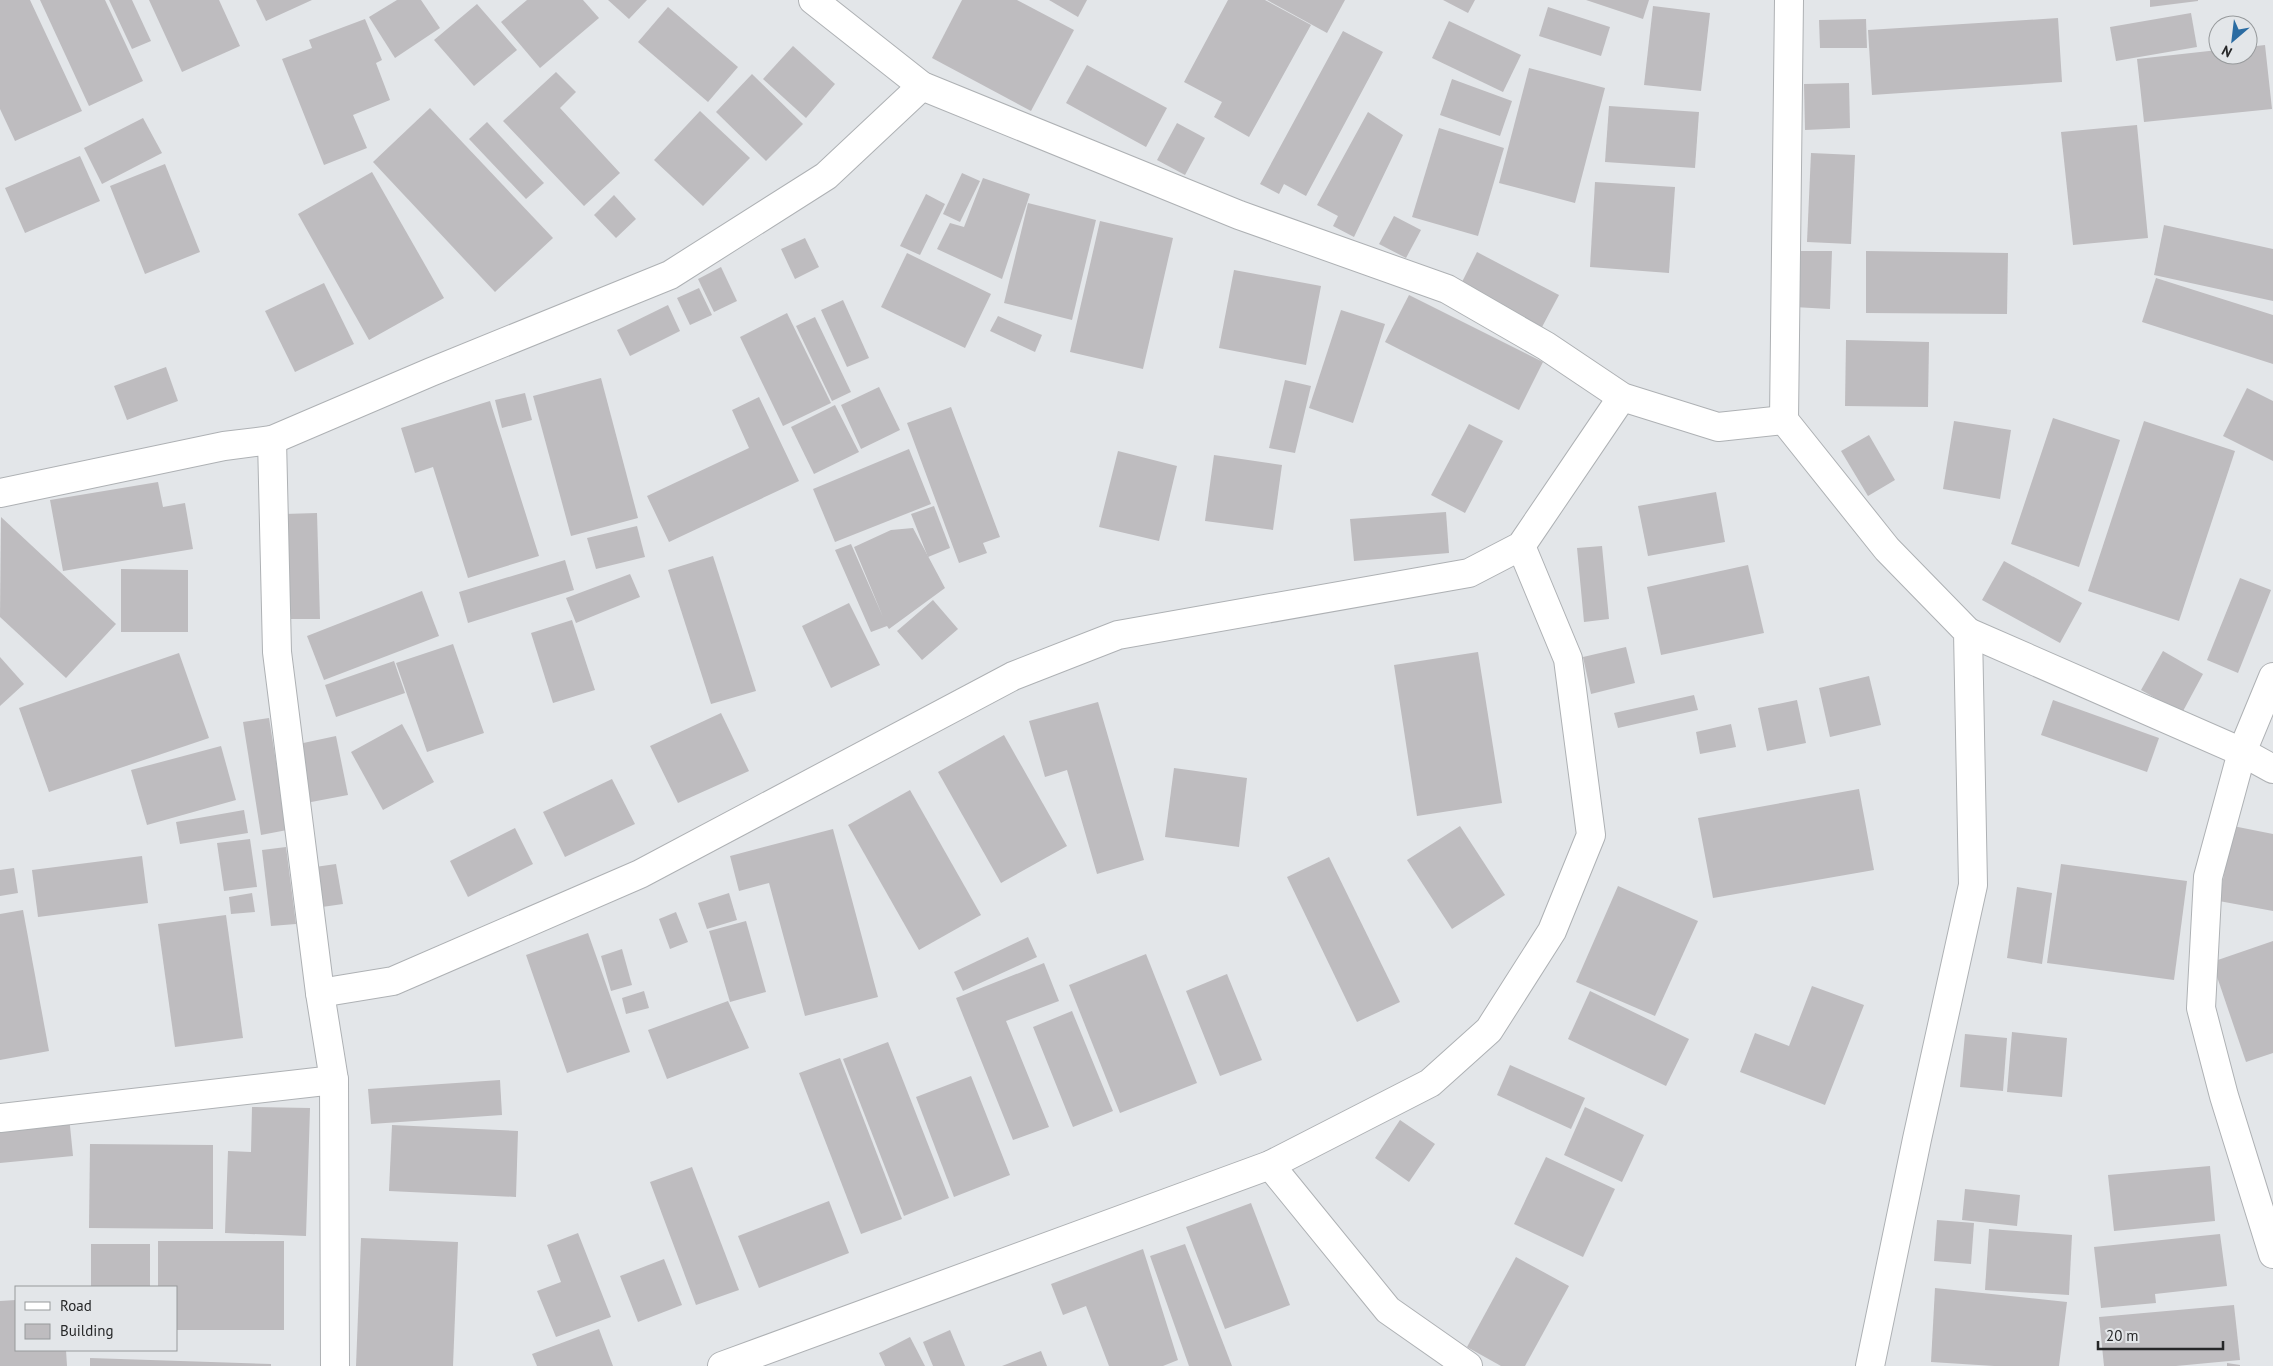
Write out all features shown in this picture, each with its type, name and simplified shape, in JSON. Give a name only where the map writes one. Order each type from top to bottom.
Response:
[{"type":"street","points":[[813,0],[922,86],[1239,215],[1447,289],[1546,346],[1622,397],[1718,427],[1784,420]]},
{"type":"street","points":[[1789,0],[1784,420],[1887,549],[1968,632],[2242,752],[2273,769]]},
{"type":"street","points":[[0,494],[224,446],[272,440],[670,275],[826,176],[922,86]]},
{"type":"street","points":[[320,993],[393,981],[640,874],[1013,676],[1118,635],[1469,573],[1521,546],[1622,397]]},
{"type":"street","points":[[272,440],[276,652],[320,993],[334,1080],[335,1366]]},
{"type":"street","points":[[722,1366],[1270,1165],[1430,1082],[1489,1030],[1552,931],[1591,835],[1568,659],[1521,546]]},
{"type":"street","points":[[1870,1366],[1917,1139],[1973,885],[1968,632]]},
{"type":"street","points":[[2273,677],[2242,752],[2208,877],[2201,1008],[2224,1096],[2273,1254]]},
{"type":"street","points":[[0,1118],[334,1080]]},
{"type":"street","points":[[1270,1165],[1388,1310],[1468,1366]]},
{"type":"building","points":[[0,0],[30,0],[82,111],[15,141],[0,109]]},
{"type":"building","points":[[40,0],[105,0],[143,81],[89,106]]},
{"type":"building","points":[[109,0],[132,0],[151,41],[132,49]]},
{"type":"building","points":[[149,0],[219,0],[240,46],[182,72]]},
{"type":"building","points":[[256,0],[312,0],[266,21]]},
{"type":"building","points":[[397,0],[421,0],[440,28],[395,58],[369,17]]},
{"type":"building","points":[[527,0],[583,0],[599,18],[540,68],[501,22]]},
{"type":"building","points":[[608,0],[647,0],[629,19]]},
{"type":"building","points":[[962,0],[1017,0],[1074,30],[1031,111],[932,58]]},
{"type":"building","points":[[1049,0],[1087,0],[1078,17]]},
{"type":"building","points":[[1228,0],[1265,0],[1311,25],[1249,137],[1214,117],[1222,102],[1184,82]]},
{"type":"building","points":[[1267,0],[1345,0],[1327,33]]},
{"type":"building","points":[[1443,0],[1475,0],[1468,13]]},
{"type":"building","points":[[1586,0],[1649,0],[1643,19]]},
{"type":"building","points":[[2150,0],[2198,0],[2198,1],[2150,7]]},
{"type":"building","points":[[477,4],[517,50],[474,86],[434,40]]},
{"type":"building","points":[[1653,6],[1710,13],[1701,91],[1644,85]]},
{"type":"building","points":[[668,7],[738,67],[708,102],[638,42]]},
{"type":"building","points":[[1548,7],[1610,27],[1601,56],[1539,36]]},
{"type":"building","points":[[2191,13],[2197,47],[2116,61],[2110,27]]},
{"type":"building","points":[[2058,18],[2062,82],[1872,95],[1868,30]]},
{"type":"building","points":[[365,19],[382,60],[376,63],[390,100],[353,115],[367,148],[324,165],[282,59],[312,48],[309,40]]},
{"type":"building","points":[[1866,19],[1867,48],[1820,48],[1819,20]]},
{"type":"building","points":[[1449,21],[1521,55],[1503,92],[1432,58]]},
{"type":"building","points":[[1343,31],[1383,52],[1306,196],[1284,184],[1279,194],[1260,184]]},
{"type":"building","points":[[2265,45],[2272,109],[2144,122],[2137,59],[2208,51],[2208,65],[2258,65],[2258,46]]},
{"type":"building","points":[[793,46],[835,84],[806,118],[763,79]]},
{"type":"building","points":[[1087,65],[1167,108],[1146,147],[1066,103]]},
{"type":"building","points":[[1529,68],[1605,88],[1575,203],[1499,183]]},
{"type":"building","points":[[556,72],[576,92],[560,108],[620,173],[584,206],[503,121]]},
{"type":"building","points":[[752,74],[803,124],[766,161],[716,112]]},
{"type":"building","points":[[1452,79],[1512,101],[1500,136],[1440,115]]},
{"type":"building","points":[[1849,83],[1850,128],[1805,130],[1804,84]]},
{"type":"building","points":[[1609,106],[1699,112],[1695,168],[1605,162]]},
{"type":"building","points":[[430,108],[553,238],[495,292],[373,162]]},
{"type":"building","points":[[700,111],[750,158],[703,206],[654,160]]},
{"type":"building","points":[[1368,112],[1403,135],[1354,237],[1333,226],[1338,216],[1317,205]]},
{"type":"building","points":[[143,118],[162,153],[102,184],[84,148]]},
{"type":"building","points":[[487,122],[544,183],[526,199],[469,139]]},
{"type":"building","points":[[1177,123],[1205,138],[1185,175],[1157,160]]},
{"type":"building","points":[[2137,125],[2148,238],[2073,245],[2061,132]]},
{"type":"building","points":[[1439,128],[1504,148],[1478,236],[1412,217]]},
{"type":"building","points":[[1811,153],[1855,155],[1851,244],[1807,242]]},
{"type":"building","points":[[80,156],[100,201],[25,233],[5,188]]},
{"type":"building","points":[[165,164],[200,252],[145,274],[110,186]]},
{"type":"building","points":[[372,172],[444,298],[369,340],[298,214]]},
{"type":"building","points":[[962,173],[980,181],[960,222],[943,214]]},
{"type":"building","points":[[983,178],[1030,194],[1002,279],[937,249],[950,223],[964,227]]},
{"type":"building","points":[[1595,182],[1675,187],[1669,273],[1590,267]]},
{"type":"building","points":[[926,194],[945,204],[920,255],[900,246]]},
{"type":"building","points":[[614,195],[636,219],[616,238],[594,215]]},
{"type":"building","points":[[1028,203],[1096,220],[1072,320],[1004,303]]},
{"type":"building","points":[[1394,216],[1421,230],[1406,258],[1379,244]]},
{"type":"building","points":[[1100,221],[1173,238],[1143,369],[1070,352]]},
{"type":"building","points":[[2164,225],[2273,249],[2273,301],[2154,275]]},
{"type":"building","points":[[805,238],[819,267],[795,279],[781,249]]},
{"type":"building","points":[[1796,251],[1832,251],[1830,309],[1794,307]]},
{"type":"building","points":[[1866,251],[2008,253],[2007,314],[1866,313]]},
{"type":"building","points":[[1477,252],[1559,295],[1542,327],[1461,284]]},
{"type":"building","points":[[907,253],[991,294],[965,348],[881,307]]},
{"type":"building","points":[[721,267],[737,301],[714,312],[698,279]]},
{"type":"building","points":[[1234,270],[1321,286],[1306,365],[1219,348]]},
{"type":"building","points":[[2156,278],[2273,315],[2273,364],[2142,322]]},
{"type":"building","points":[[324,283],[354,344],[295,372],[265,311]]},
{"type":"building","points":[[699,288],[712,315],[690,325],[677,298]]},
{"type":"building","points":[[1409,295],[1543,362],[1519,410],[1385,342]]},
{"type":"building","points":[[843,300],[869,358],[847,367],[821,310]]},
{"type":"building","points":[[668,305],[680,331],[630,356],[617,330]]},
{"type":"building","points":[[1341,310],[1385,324],[1353,423],[1309,408]]},
{"type":"building","points":[[787,313],[831,403],[783,426],[740,337]]},
{"type":"building","points":[[998,316],[1042,335],[1035,352],[990,331]]},
{"type":"building","points":[[815,317],[851,392],[832,401],[796,326]]},
{"type":"building","points":[[1846,340],[1929,342],[1928,407],[1845,406]]},
{"type":"building","points":[[166,367],[178,401],[127,420],[114,386]]},
{"type":"building","points":[[601,378],[638,518],[571,536],[533,396]]},
{"type":"building","points":[[1285,380],[1311,386],[1295,453],[1269,448]]},
{"type":"building","points":[[879,387],[900,430],[861,449],[841,405]]},
{"type":"building","points":[[2247,388],[2273,401],[2273,461],[2223,436]]},
{"type":"building","points":[[525,393],[532,420],[502,428],[495,400]]},
{"type":"building","points":[[759,397],[799,481],[669,542],[647,496],[749,448],[732,410]]},
{"type":"building","points":[[490,401],[539,556],[468,578],[433,467],[415,473],[401,428]]},
{"type":"building","points":[[835,405],[859,452],[814,474],[791,427]]},
{"type":"building","points":[[951,407],[1000,537],[983,543],[987,553],[959,563],[907,423]]},
{"type":"building","points":[[2053,418],[2120,440],[2079,567],[2011,544]]},
{"type":"building","points":[[1954,421],[2011,430],[2000,499],[1943,489]]},
{"type":"building","points":[[2144,421],[2235,451],[2179,621],[2088,591]]},
{"type":"building","points":[[1469,424],[1503,441],[1465,513],[1431,495]]},
{"type":"building","points":[[1869,435],[1895,480],[1868,496],[1841,451]]},
{"type":"building","points":[[909,449],[931,504],[835,542],[813,489]]},
{"type":"building","points":[[1118,451],[1177,466],[1159,541],[1099,527]]},
{"type":"building","points":[[1214,455],[1282,465],[1273,530],[1205,521]]},
{"type":"building","points":[[158,482],[163,507],[185,503],[193,549],[63,571],[50,500]]},
{"type":"building","points":[[1716,492],[1725,542],[1648,556],[1638,506]]},
{"type":"building","points":[[934,506],[950,548],[928,557],[911,514]]},
{"type":"building","points":[[1446,512],[1449,553],[1354,561],[1350,519]]},
{"type":"building","points":[[317,513],[320,619],[287,619],[284,514]]},
{"type":"building","points":[[1,517],[116,624],[66,678],[0,617]]},
{"type":"building","points":[[637,526],[645,557],[596,569],[587,538]]},
{"type":"building","points":[[913,528],[945,588],[889,629],[887,626],[871,632],[835,550],[851,544],[883,617],[854,547],[891,530]]},
{"type":"building","points":[[1602,546],[1609,619],[1584,622],[1577,548]]},
{"type":"building","points":[[713,556],[756,691],[711,704],[668,570]]},
{"type":"building","points":[[565,560],[574,590],[468,623],[459,592]]},
{"type":"building","points":[[2004,561],[2082,603],[2060,643],[1982,600]]},
{"type":"building","points":[[1748,565],[1764,633],[1661,655],[1647,587]]},
{"type":"building","points":[[121,569],[188,570],[188,632],[121,632]]},
{"type":"building","points":[[630,574],[640,597],[576,623],[566,598]]},
{"type":"building","points":[[2240,578],[2271,590],[2238,673],[2207,660]]},
{"type":"building","points":[[422,591],[439,636],[324,680],[307,636]]},
{"type":"building","points":[[933,600],[958,629],[922,660],[897,631]]},
{"type":"building","points":[[849,603],[880,665],[831,688],[802,626]]},
{"type":"building","points":[[572,620],[595,690],[553,703],[531,633]]},
{"type":"building","points":[[453,644],[484,733],[427,752],[396,663]]},
{"type":"building","points":[[1626,647],[1635,683],[1591,694],[1583,657]]},
{"type":"building","points":[[2163,651],[2203,674],[2182,713],[2141,690]]},
{"type":"building","points":[[1478,652],[1502,803],[1417,816],[1394,665]]},
{"type":"building","points":[[179,653],[209,738],[49,792],[19,708]]},
{"type":"building","points":[[0,657],[24,684],[0,706]]},
{"type":"building","points":[[394,661],[405,693],[336,717],[325,685]]},
{"type":"building","points":[[1869,676],[1881,725],[1830,737],[1819,688]]},
{"type":"building","points":[[1694,695],[1698,710],[1618,728],[1614,713]]},
{"type":"building","points":[[1797,700],[1806,743],[1767,751],[1758,708]]},
{"type":"building","points":[[2053,700],[2159,738],[2147,772],[2041,735]]},
{"type":"building","points":[[1098,702],[1144,860],[1097,874],[1067,770],[1045,777],[1029,721]]},
{"type":"building","points":[[721,713],[749,771],[678,803],[650,746]]},
{"type":"building","points":[[269,718],[287,830],[261,835],[243,722]]},
{"type":"building","points":[[402,724],[434,782],[383,810],[351,752]]},
{"type":"building","points":[[1731,724],[1736,747],[1700,754],[1696,732]]},
{"type":"building","points":[[1004,735],[1067,846],[1001,883],[938,772]]},
{"type":"building","points":[[336,736],[348,795],[306,803],[294,745]]},
{"type":"building","points":[[221,746],[236,800],[147,825],[131,770]]},
{"type":"building","points":[[1174,768],[1247,778],[1239,847],[1165,837]]},
{"type":"building","points":[[612,779],[635,824],[565,857],[543,812]]},
{"type":"building","points":[[1859,789],[1874,870],[1713,898],[1698,818]]},
{"type":"building","points":[[910,790],[981,915],[919,950],[848,825]]},
{"type":"building","points":[[244,810],[248,833],[180,844],[176,822]]},
{"type":"building","points":[[1460,826],[1505,895],[1452,929],[1407,860]]},
{"type":"building","points":[[2233,826],[2273,834],[2273,911],[2219,901]]},
{"type":"building","points":[[515,828],[533,864],[468,897],[450,861]]},
{"type":"building","points":[[833,829],[878,997],[805,1016],[769,883],[739,891],[730,856]]},
{"type":"building","points":[[250,839],[257,887],[224,891],[217,843]]},
{"type":"building","points":[[286,847],[296,924],[271,926],[262,850]]},
{"type":"building","points":[[142,856],[148,903],[38,917],[32,870]]},
{"type":"building","points":[[1329,857],[1400,1002],[1357,1022],[1287,877]]},
{"type":"building","points":[[336,864],[343,904],[315,908],[308,868]]},
{"type":"building","points":[[2061,864],[2187,881],[2174,980],[2047,963]]},
{"type":"building","points":[[14,868],[18,893],[0,896],[0,870]]},
{"type":"building","points":[[1618,886],[1698,921],[1655,1016],[1576,982]]},
{"type":"building","points":[[2017,887],[2052,893],[2042,964],[2007,958]]},
{"type":"building","points":[[252,893],[255,912],[231,914],[229,897]]},
{"type":"building","points":[[729,893],[737,920],[707,929],[698,903]]},
{"type":"building","points":[[23,910],[49,1051],[0,1060],[0,914]]},
{"type":"building","points":[[676,912],[688,942],[670,949],[659,919]]},
{"type":"building","points":[[226,915],[243,1038],[175,1047],[158,924]]},
{"type":"building","points":[[746,921],[766,992],[730,1002],[709,931]]},
{"type":"building","points":[[588,933],[630,1052],[567,1073],[526,955]]},
{"type":"building","points":[[1028,937],[1037,957],[963,991],[954,972]]},
{"type":"building","points":[[2273,941],[2273,1053],[2246,1062],[2212,962]]},
{"type":"building","points":[[622,949],[632,985],[611,991],[601,956]]},
{"type":"building","points":[[1146,954],[1197,1083],[1120,1113],[1069,985]]},
{"type":"building","points":[[1044,963],[1059,1001],[1006,1021],[1049,1127],[1013,1140],[956,998]]},
{"type":"building","points":[[1227,974],[1262,1060],[1220,1076],[1186,991]]},
{"type":"building","points":[[1812,986],[1864,1005],[1825,1105],[1740,1072],[1755,1033],[1789,1046]]},
{"type":"building","points":[[644,991],[649,1008],[626,1014],[622,998]]},
{"type":"building","points":[[1590,991],[1689,1039],[1666,1086],[1568,1039]]},
{"type":"building","points":[[728,1001],[749,1048],[667,1079],[648,1030]]},
{"type":"building","points":[[1072,1011],[1113,1111],[1073,1127],[1033,1027]]},
{"type":"building","points":[[2012,1032],[2067,1038],[2062,1097],[2007,1092]]},
{"type":"building","points":[[1965,1034],[2007,1038],[2003,1091],[1960,1087]]},
{"type":"building","points":[[888,1042],[949,1198],[904,1216],[843,1059]]},
{"type":"building","points":[[840,1058],[902,1219],[861,1234],[799,1073]]},
{"type":"building","points":[[1510,1065],[1585,1098],[1571,1129],[1497,1095]]},
{"type":"building","points":[[971,1076],[1010,1175],[954,1197],[916,1097]]},
{"type":"building","points":[[500,1080],[502,1115],[371,1124],[368,1089]]},
{"type":"building","points":[[252,1107],[310,1108],[306,1236],[225,1233],[228,1151],[251,1152]]},
{"type":"building","points":[[1585,1107],[1644,1135],[1622,1182],[1564,1155]]},
{"type":"building","points":[[69,1116],[73,1156],[0,1163],[0,1122]]},
{"type":"building","points":[[1400,1120],[1435,1144],[1409,1182],[1375,1158]]},
{"type":"building","points":[[392,1125],[518,1131],[516,1197],[389,1191]]},
{"type":"building","points":[[90,1144],[213,1145],[213,1229],[89,1228]]},
{"type":"building","points":[[1546,1157],[1615,1189],[1583,1257],[1514,1224]]},
{"type":"building","points":[[2210,1166],[2215,1221],[2114,1231],[2108,1175]]},
{"type":"building","points":[[692,1167],[739,1290],[696,1305],[650,1182]]},
{"type":"building","points":[[1965,1189],[2020,1195],[2017,1226],[1962,1220]]},
{"type":"building","points":[[829,1201],[849,1253],[759,1288],[738,1236]]},
{"type":"building","points":[[1251,1203],[1290,1305],[1225,1329],[1186,1227]]},
{"type":"building","points":[[1937,1220],[1974,1223],[1971,1264],[1934,1261]]},
{"type":"building","points":[[1989,1229],[2072,1235],[2069,1295],[1985,1290]]},
{"type":"building","points":[[578,1233],[611,1317],[556,1337],[537,1291],[561,1282],[547,1245]]},
{"type":"building","points":[[2220,1234],[2227,1286],[2155,1294],[2156,1303],[2101,1308],[2094,1247]]},
{"type":"building","points":[[361,1238],[458,1242],[453,1366],[356,1366]]},
{"type":"building","points":[[158,1241],[284,1241],[284,1330],[178,1330],[178,1286],[158,1286]]},
{"type":"building","points":[[91,1244],[150,1244],[150,1286],[91,1286]]},
{"type":"building","points":[[1185,1244],[1232,1366],[1189,1366],[1150,1256]]},
{"type":"building","points":[[1143,1249],[1178,1360],[1163,1366],[1109,1366],[1086,1306],[1063,1315],[1051,1284]]},
{"type":"building","points":[[1516,1257],[1569,1286],[1525,1366],[1501,1366],[1467,1347]]},
{"type":"building","points":[[664,1259],[682,1305],[638,1322],[620,1276]]},
{"type":"building","points":[[1935,1288],[2067,1302],[2059,1366],[1994,1366],[1931,1362]]},
{"type":"building","points":[[15,1300],[15,1351],[66,1351],[67,1366],[0,1366],[0,1301]]},
{"type":"building","points":[[2234,1305],[2240,1360],[2176,1366],[2104,1366],[2099,1317]]},
{"type":"building","points":[[599,1329],[613,1366],[537,1366],[532,1354]]},
{"type":"building","points":[[950,1330],[965,1366],[933,1366],[923,1342]]},
{"type":"building","points":[[910,1337],[925,1366],[885,1366],[879,1353]]},
{"type":"building","points":[[1041,1351],[1047,1366],[1002,1366]]},
{"type":"building","points":[[90,1358],[271,1364],[271,1366],[90,1366]]},
{"type":"building","points":[[2227,1363],[2240,1365],[2240,1366],[2227,1366]]}]
